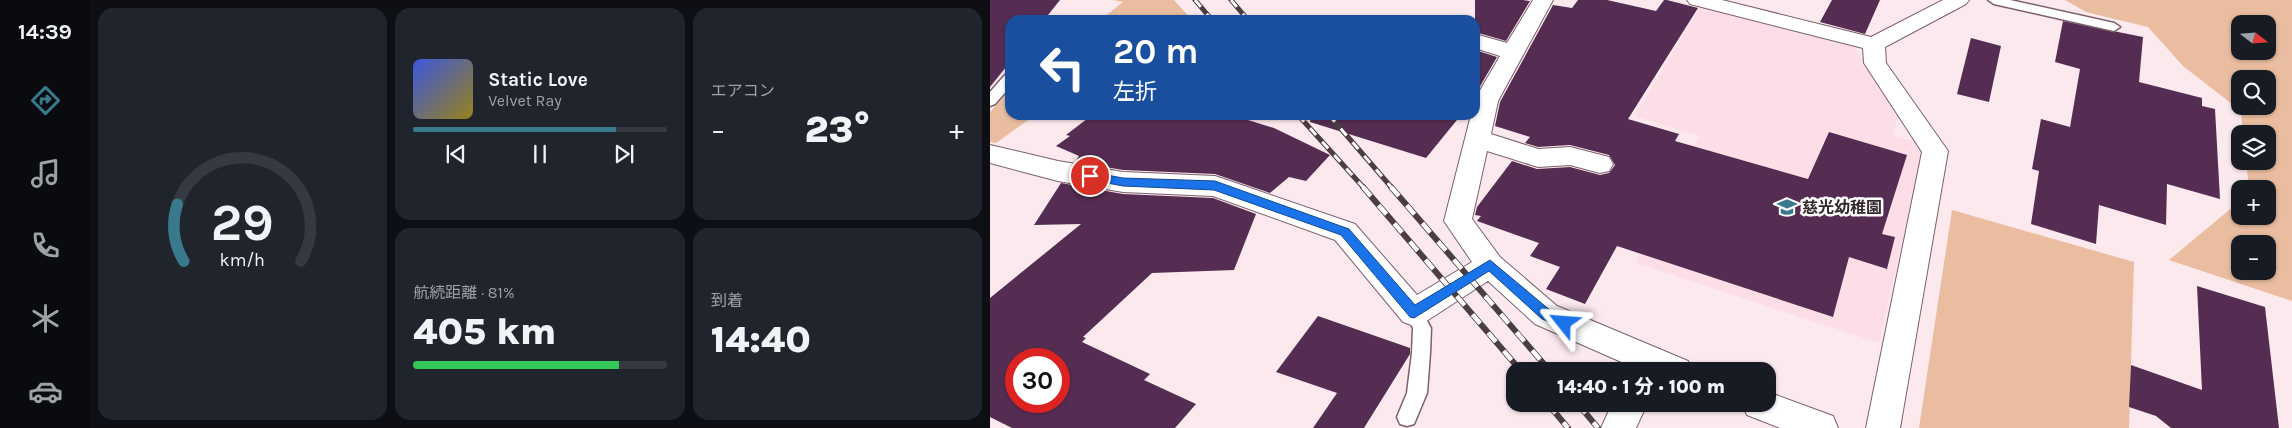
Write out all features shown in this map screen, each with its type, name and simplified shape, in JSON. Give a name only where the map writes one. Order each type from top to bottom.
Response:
[{"type":"street","points":[[1543,0],[1486,101],[1458,221],[1490,265],[1546,315],[1645,362]]},
{"type":"street","points":[[1697,0],[1874,44],[1959,0]]},
{"type":"street","points":[[1480,42],[1512,52]]},
{"type":"street","points":[[1874,44],[1875,63],[1935,151],[1883,428]]},
{"type":"street","points":[[1476,138],[1538,158],[1570,156],[1600,164]]},
{"type":"street","points":[[990,154],[1058,170],[1123,182],[1215,186],[1345,232],[1414,313],[1490,265]]},
{"type":"street","points":[[1776,411],[1821,428]]},
{"type":"street","points":[[1618,428],[1626,412]]},
{"type":"lane","points":[[1994,0],[2114,27]]},
{"type":"lane","points":[[990,101],[1005,84]]},
{"type":"lane","points":[[1407,417],[1417,393],[1421,353],[1422,328],[1414,313]]},
{"type":"shaded area","points":[[1113,0],[1174,0],[1188,15],[1106,15],[1123,2]]},
{"type":"shaded area","points":[[2065,0],[2292,0],[2292,301],[2169,260],[2231,208],[2231,225],[2276,225],[2276,180],[2248,180],[2247,170],[2276,170],[2276,125],[2242,125],[2241,115],[2276,115],[2276,70],[2231,70],[2231,103],[2183,66],[2148,27],[2086,12]]},
{"type":"shaded area","name":"慈光幼稚園","points":[[1701,6],[1851,43],[1900,111],[1892,135],[1916,142],[1923,151],[1879,343],[1636,263],[1700,136],[1635,116]]},
{"type":"shaded area","points":[[1005,96],[1005,120],[1028,120],[996,143],[990,142],[990,112]]},
{"type":"shaded area","points":[[1952,210],[2134,262],[2129,428],[1919,428]]},
{"type":"building","points":[[990,0],[1060,0],[1048,15],[1005,15],[1005,68],[990,87]]},
{"type":"building","points":[[1475,0],[1530,1],[1506,41],[1480,33],[1480,15],[1475,15]]},
{"type":"building","points":[[1578,0],[1607,0],[1656,11],[1664,0],[1667,0],[1698,8],[1628,119],[1679,134],[1675,141],[1808,179],[1829,132],[1907,155],[1882,234],[1895,237],[1887,269],[1849,257],[1833,317],[1617,246],[1585,304],[1546,289],[1560,267],[1530,256],[1539,243],[1477,221],[1481,216],[1475,215],[1477,207],[1512,161],[1537,169],[1570,167],[1600,175],[1609,173],[1615,165],[1609,155],[1570,145],[1538,147],[1525,143],[1530,137],[1495,126],[1500,102],[1553,5],[1572,8]]},
{"type":"building","points":[[1832,0],[1880,0],[1865,34],[1820,22]]},
{"type":"building","points":[[2063,21],[2143,37],[2139,82],[2202,98],[2202,106],[2215,109],[2220,199],[2167,184],[2166,225],[2099,205],[2096,244],[2031,224],[2039,171],[2032,169],[2041,119],[2070,127],[2080,69],[2055,62]]},
{"type":"building","points":[[1971,38],[2001,46],[1989,102],[1957,94]]},
{"type":"building","points":[[1480,52],[1497,57],[1480,86]]},
{"type":"building","points":[[1086,120],[1248,120],[1274,128],[1330,155],[1306,181],[1289,177],[1270,193],[1215,174],[1123,170],[1075,162],[1079,156],[1056,146],[1070,136],[1066,135]]},
{"type":"building","points":[[1310,120],[1457,120],[1426,158],[1310,122]]},
{"type":"building","points":[[1061,183],[1123,194],[1213,198],[1256,214],[1234,270],[1152,273],[1083,337],[1086,338],[1082,342],[1150,374],[1144,380],[1196,404],[1175,428],[1012,428],[990,417],[990,298],[1081,224],[1034,225]]},
{"type":"building","points":[[2197,286],[2265,307],[2279,428],[2171,428],[2156,416],[2129,407],[2131,365],[2202,390]]},
{"type":"building","points":[[1318,316],[1410,348],[1410,354],[1364,428],[1313,428],[1337,393],[1276,372]]},
{"type":"railway","points":[[1195,0],[1208,15]]},
{"type":"railway","points":[[1231,0],[1244,15]]},
{"type":"railway","points":[[1303,120],[1364,188]]},
{"type":"railway","points":[[1333,120],[1392,188]]},
{"type":"railway","points":[[1363,187],[1513,362]]},
{"type":"railway","points":[[1391,187],[1542,362]]},
{"type":"railway","points":[[1555,412],[1568,428]]},
{"type":"railway","points":[[1585,412],[1598,428]]},
{"type":"place","name":"慈光幼稚園","points":[[1787,207]]},
{"type":"route","points":[[1090,176],[1123,182],[1215,186],[1345,232],[1414,313],[1490,265],[1546,315],[1564,323]]}]
